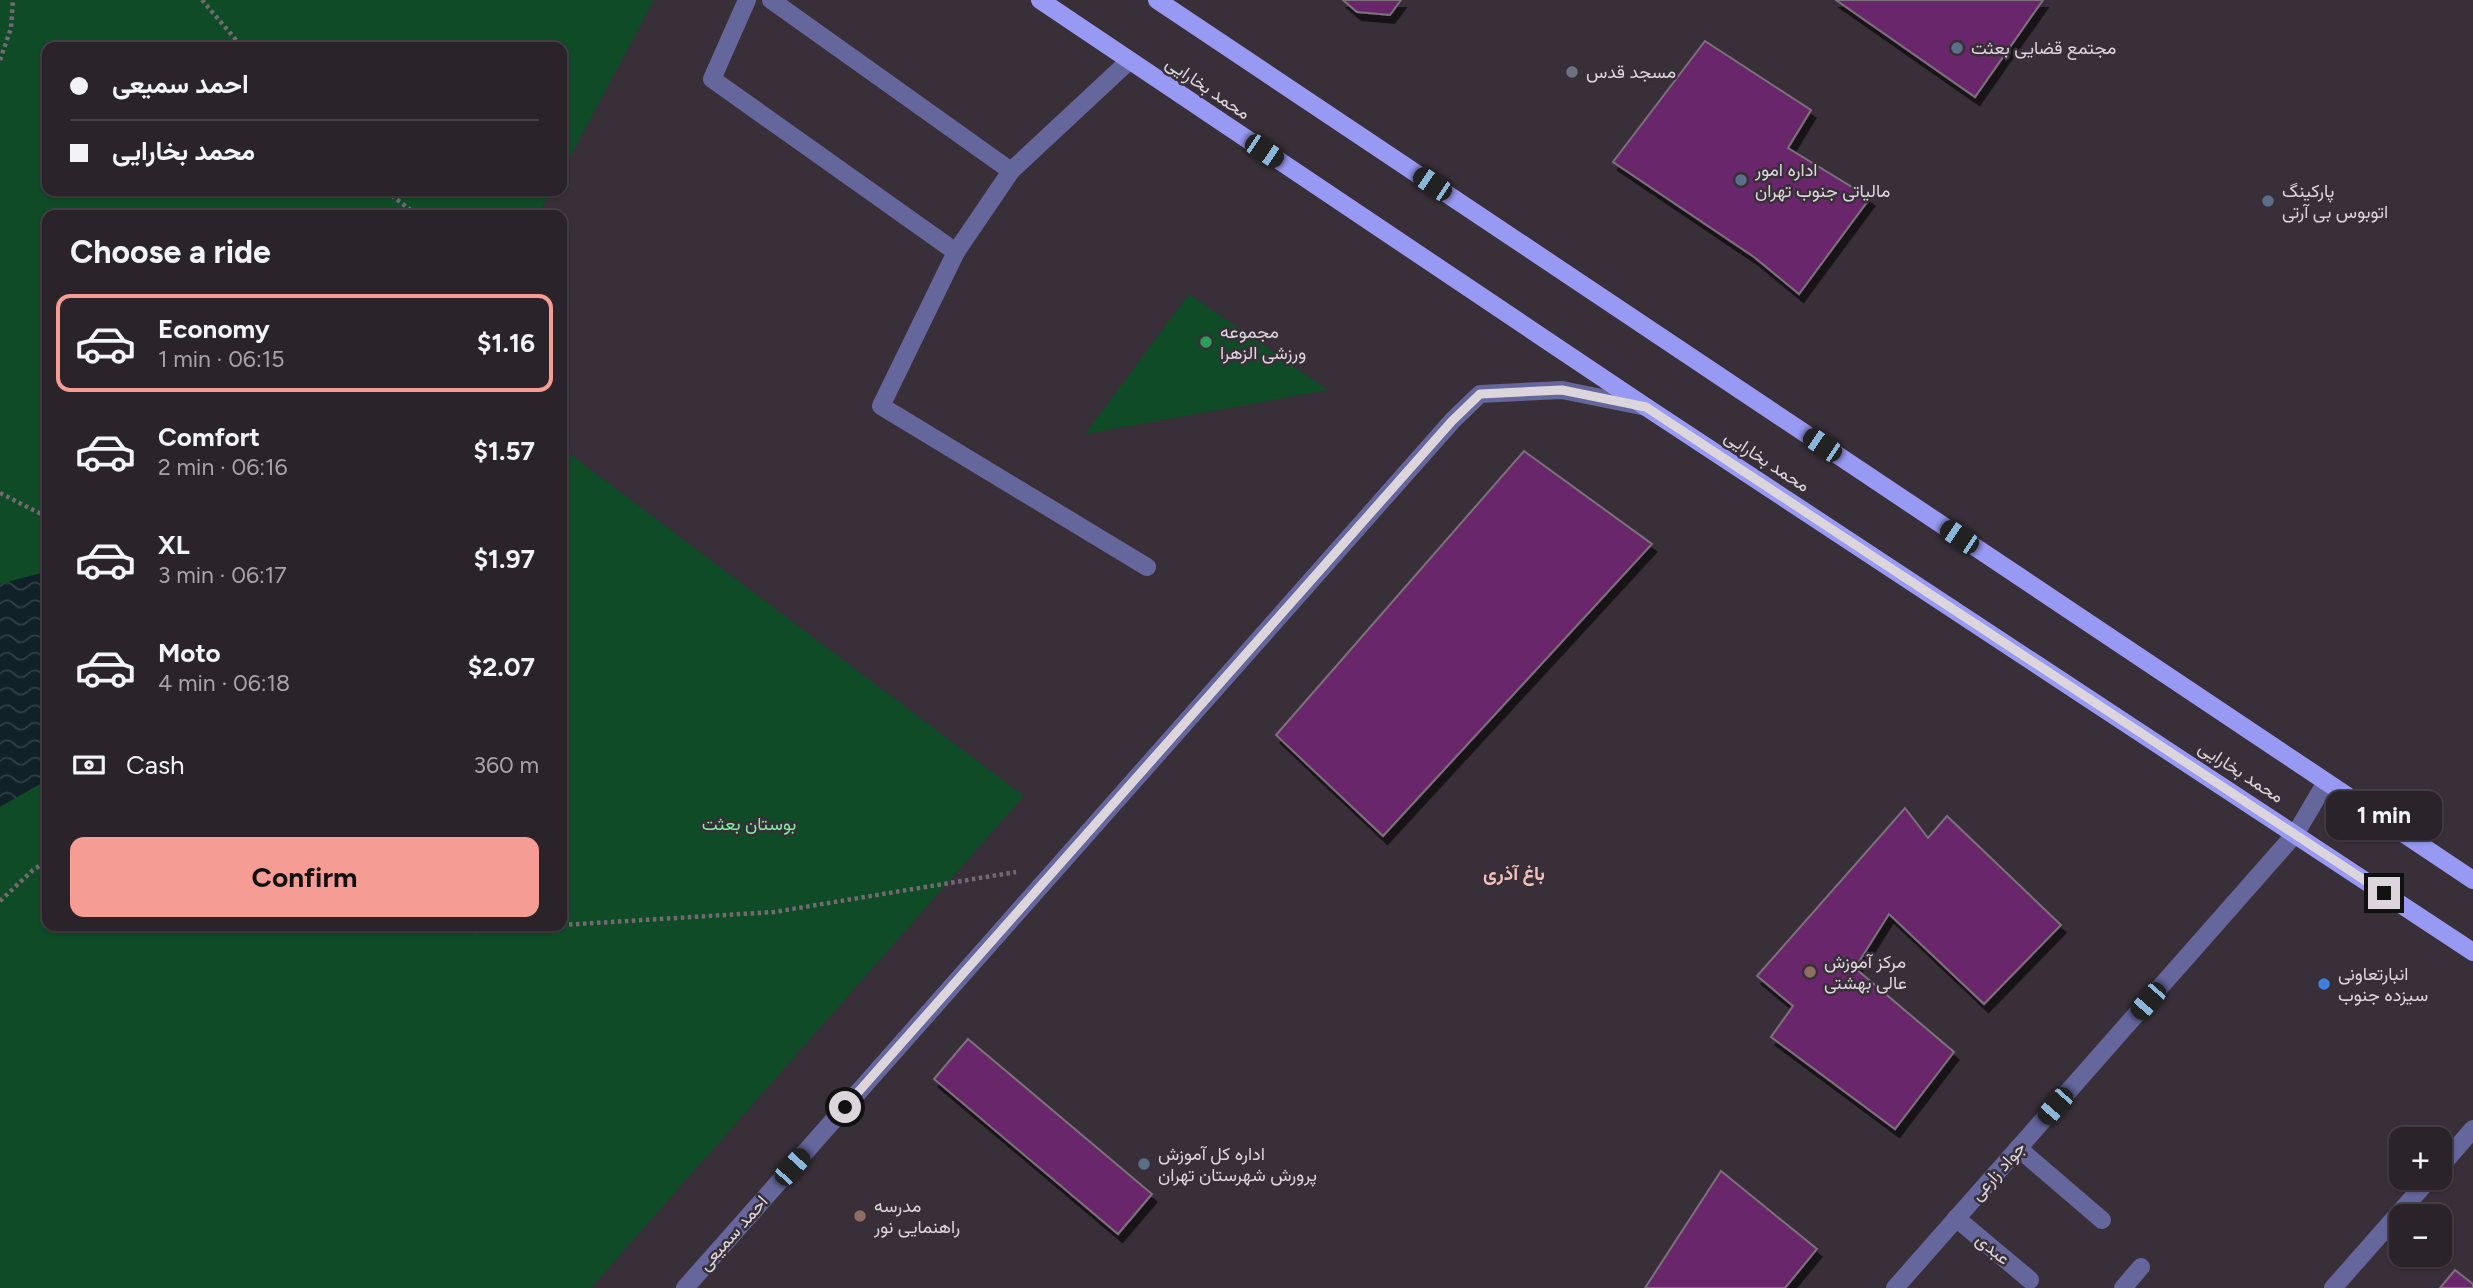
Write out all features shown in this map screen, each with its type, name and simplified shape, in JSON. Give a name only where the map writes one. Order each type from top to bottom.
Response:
[{"type":"main road","name":"محمد بخارایی","points":[[1040,0],[1646,407],[2473,952]]},
{"type":"main road","points":[[1157,0],[2473,880]]},
{"type":"street","points":[[747,0],[712,79],[956,252]]},
{"type":"street","points":[[771,0],[1011,171]]},
{"type":"street","points":[[1129,61],[1011,171],[956,252],[881,406],[1147,567]]},
{"type":"street","name":"احمد سمیعی","points":[[685,1288],[1452,421],[1480,394],[1562,390],[1646,407]]},
{"type":"street","name":"جواد زارعی","points":[[1895,1288],[2296,833],[2326,782]]},
{"type":"street","points":[[2452,1153],[2473,1129]]},
{"type":"street","points":[[2018,1148],[2102,1220]]},
{"type":"street","points":[[2333,1288],[2419,1190]]},
{"type":"street","name":"عبدی","points":[[1956,1218],[2030,1280]]},
{"type":"street","points":[[2123,1288],[2141,1267]]},
{"type":"path","points":[[0,60],[10,29],[13,0]]},
{"type":"path","points":[[202,0],[238,42]]},
{"type":"path","points":[[393,196],[411,210]]},
{"type":"path","points":[[0,494],[42,515]]},
{"type":"path","points":[[0,901],[42,865]]},
{"type":"path","points":[[567,925],[774,912],[1060,865]]},
{"type":"green space","name":"بوستان بعثت","points":[[0,0],[654,0],[567,163],[567,42],[42,42],[42,196],[548,196],[541,210],[42,210],[42,931],[567,931],[567,452],[1024,796],[591,1288],[0,1288]]},
{"type":"green space","name":"مجموعه ورزشی الزهرا","points":[[1189,294],[1328,390],[1085,434]]},
{"type":"water","points":[[42,573],[42,783],[0,807],[0,584]]},
{"type":"building","points":[[1343,0],[1401,0],[1390,15],[1357,12]]},
{"type":"building","name":"مجتمع قضایی بعثت","points":[[1836,0],[2043,0],[1975,97]]},
{"type":"building","name":"اداره امور مالیاتی جنوب تهران","points":[[1705,41],[1811,110],[1788,148],[1870,198],[1799,294],[1754,257],[1613,162]]},
{"type":"building","points":[[1524,451],[1652,544],[1383,836],[1276,735]]},
{"type":"building","name":"مرکز آموزش عالی بهشتی","points":[[1905,808],[1928,838],[1947,816],[2061,925],[1984,1004],[1889,914],[1855,968],[1954,1052],[1895,1129],[1771,1037],[1793,1006],[1757,976]]},
{"type":"building","points":[[968,1039],[1152,1194],[1118,1234],[934,1079]]},
{"type":"building","points":[[1721,1171],[1817,1249],[1785,1288],[1645,1288]]},
{"type":"building","points":[[2455,1270],[2473,1284],[2473,1288],[2440,1288]]},
{"type":"place","name":"مجتمع قضایی بعثت","points":[[1957,48]]},
{"type":"place","name":"مسجد قدس","points":[[1572,72]]},
{"type":"place","name":"اداره امور مالیاتی جنوب تهران","points":[[1741,180]]},
{"type":"place","name":"پارکینگ اتوبوس بی آرتی","points":[[2268,201]]},
{"type":"place","name":"مجموعه ورزشی الزهرا","points":[[1206,342]]},
{"type":"place","name":"مرکز آموزش عالی بهشتی","points":[[1810,972]]},
{"type":"place","name":"انبارتعاونی سیزده جنوب","points":[[2324,984]]},
{"type":"place","name":"اداره کل آموزش پرورش شهرستان تهران","points":[[1144,1164]]},
{"type":"place","name":"مدرسه راهنمایی نور","points":[[860,1216]]},
{"type":"district","name":"باغ آذری","points":[[1514,873]]},
{"type":"route","points":[[845,1107],[1452,421],[1480,394],[1562,390],[1646,407],[2384,893]]}]
